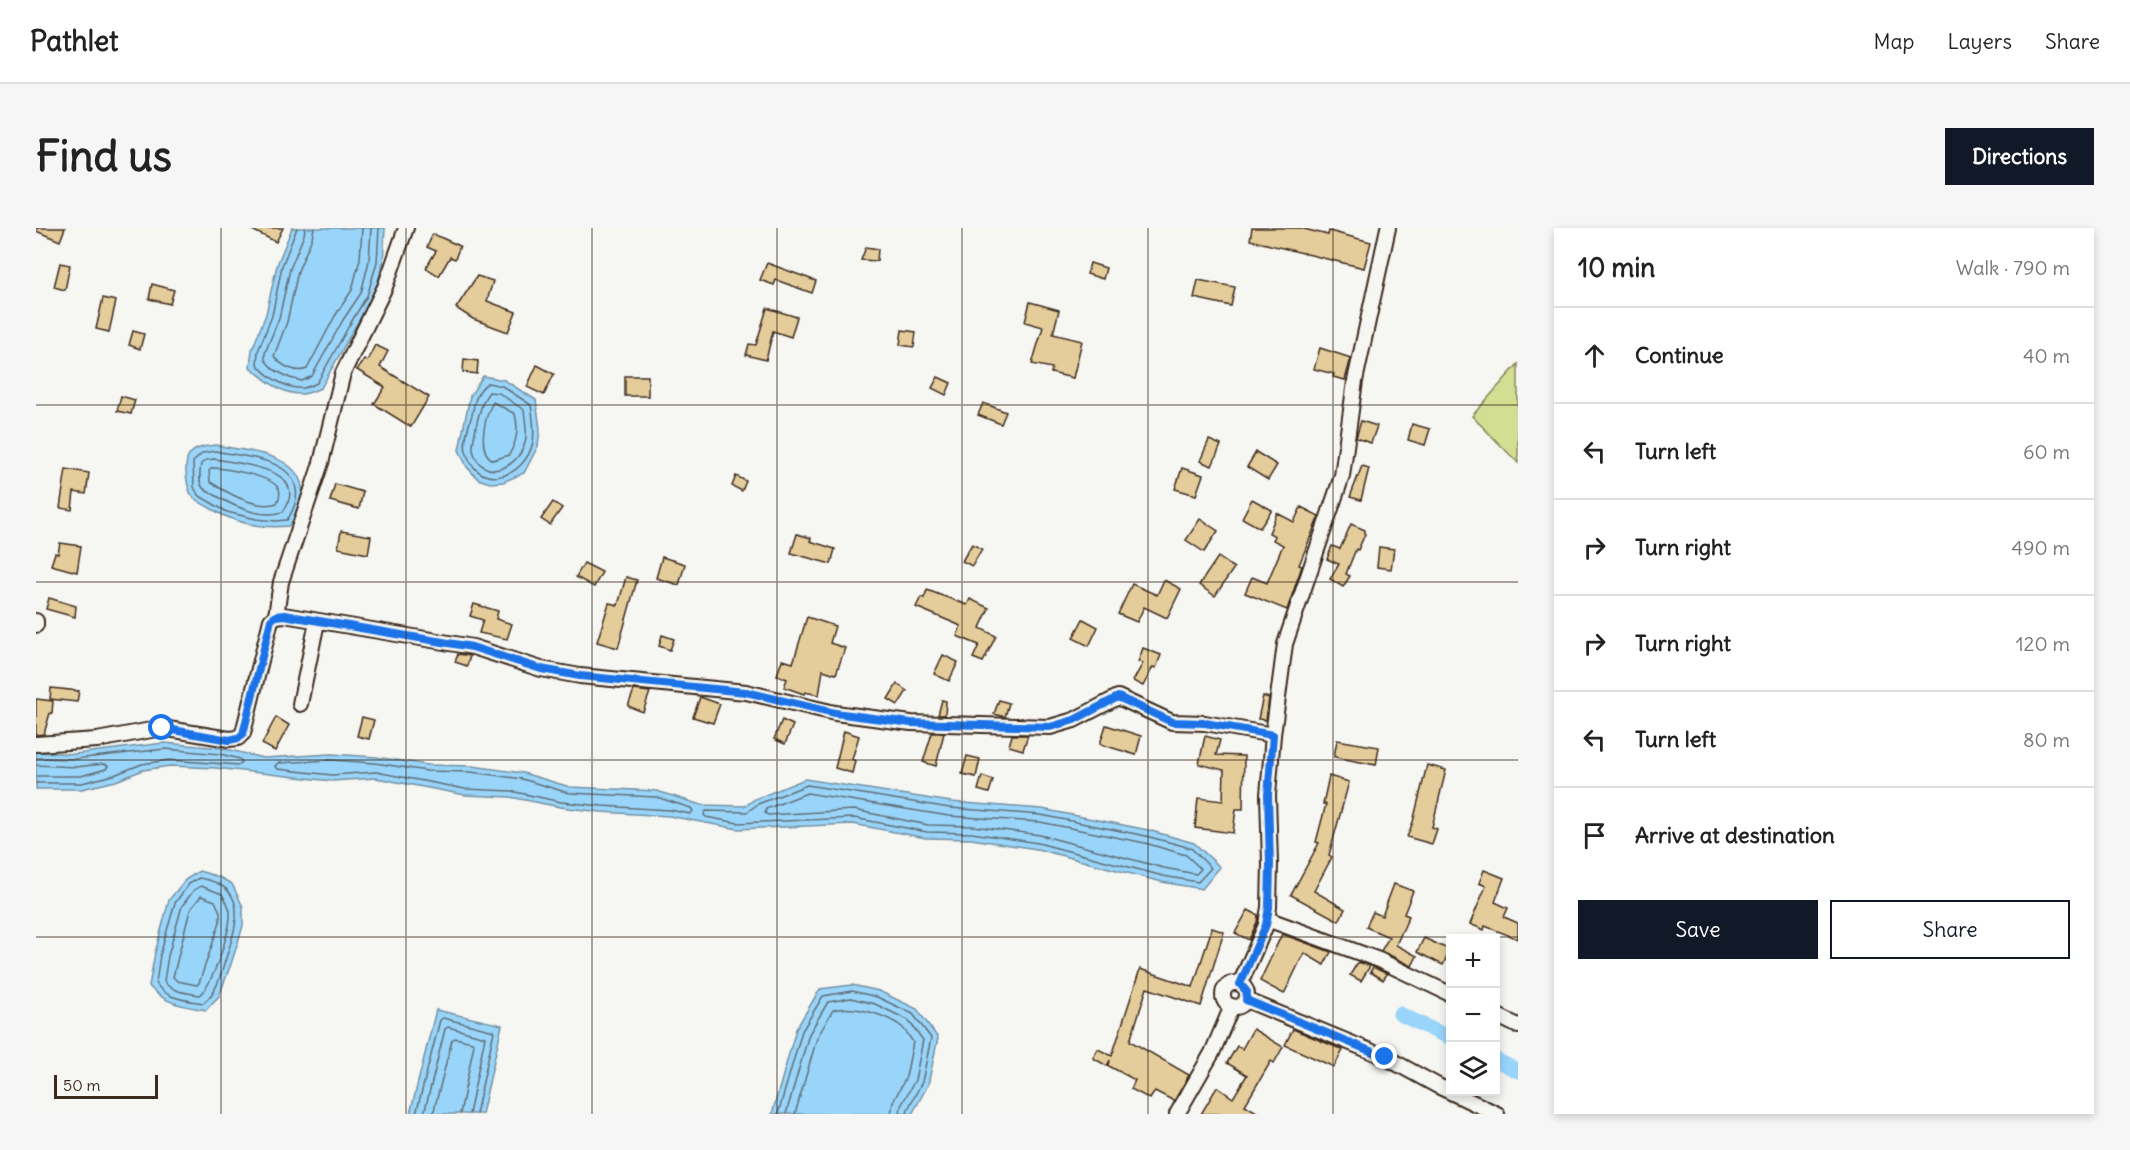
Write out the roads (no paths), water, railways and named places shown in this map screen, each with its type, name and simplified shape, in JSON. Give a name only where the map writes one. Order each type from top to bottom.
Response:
[{"type":"street","points":[[276,616],[281,582],[321,463],[343,373],[385,286],[406,228]]},
{"type":"street","points":[[1240,984],[1267,919],[1270,864],[1268,795],[1285,644],[1342,476],[1355,381],[1388,228]]},
{"type":"street","points":[[36,744],[97,740],[162,728],[229,740],[238,738],[243,734],[271,620],[276,616],[284,615],[472,647],[541,669],[580,676],[746,692],[835,713],[911,723],[1050,727],[1074,720],[1118,697],[1172,722],[1205,723],[1273,735]]},
{"type":"street","points":[[300,704],[317,622]]},
{"type":"street","points":[[1267,919],[1379,960],[1446,992]]},
{"type":"street","points":[[1230,984],[1240,984],[1247,992],[1246,1000],[1240,1006],[1232,1006],[1224,998],[1224,990],[1230,984]]},
{"type":"street","points":[[1246,1000],[1385,1057],[1438,1086],[1497,1114]]},
{"type":"street","points":[[1177,1114],[1212,1053],[1232,1006]]},
{"type":"street","points":[[1500,1017],[1518,1026]]},
{"type":"water","points":[[292,228],[385,228],[383,263],[373,299],[321,388],[302,394],[280,389],[250,367],[252,350],[266,314],[277,265]]},
{"type":"water","points":[[483,376],[504,380],[536,400],[540,429],[538,446],[524,473],[503,482],[490,483],[478,479],[467,467],[459,450],[470,396]]},
{"type":"water","points":[[215,445],[267,455],[290,467],[298,475],[302,487],[302,498],[300,508],[289,526],[268,527],[238,521],[194,498],[187,483],[188,458],[195,450]]},
{"type":"water","points":[[164,743],[222,748],[263,758],[331,754],[376,757],[428,765],[472,766],[523,773],[570,787],[657,791],[701,805],[745,806],[755,799],[805,779],[951,802],[1042,809],[1148,830],[1194,843],[1220,867],[1202,889],[1162,882],[1037,849],[971,839],[926,838],[853,824],[738,829],[669,816],[601,812],[510,797],[465,795],[376,778],[332,781],[215,768],[170,766],[143,770],[116,781],[82,789],[36,789],[36,752],[75,754]]},
{"type":"water","points":[[199,871],[232,884],[243,907],[243,926],[231,964],[219,996],[206,1010],[168,1000],[149,986],[169,900],[185,880]]},
{"type":"water","points":[[852,985],[879,991],[917,1009],[938,1038],[928,1085],[912,1114],[772,1114],[796,1029],[820,989]]},
{"type":"water","points":[[436,1010],[502,1025],[482,1114],[410,1114]]},
{"type":"waterway","points":[[1400,1014],[1446,1036]]},
{"type":"waterway","points":[[1500,1062],[1518,1071]]}]
